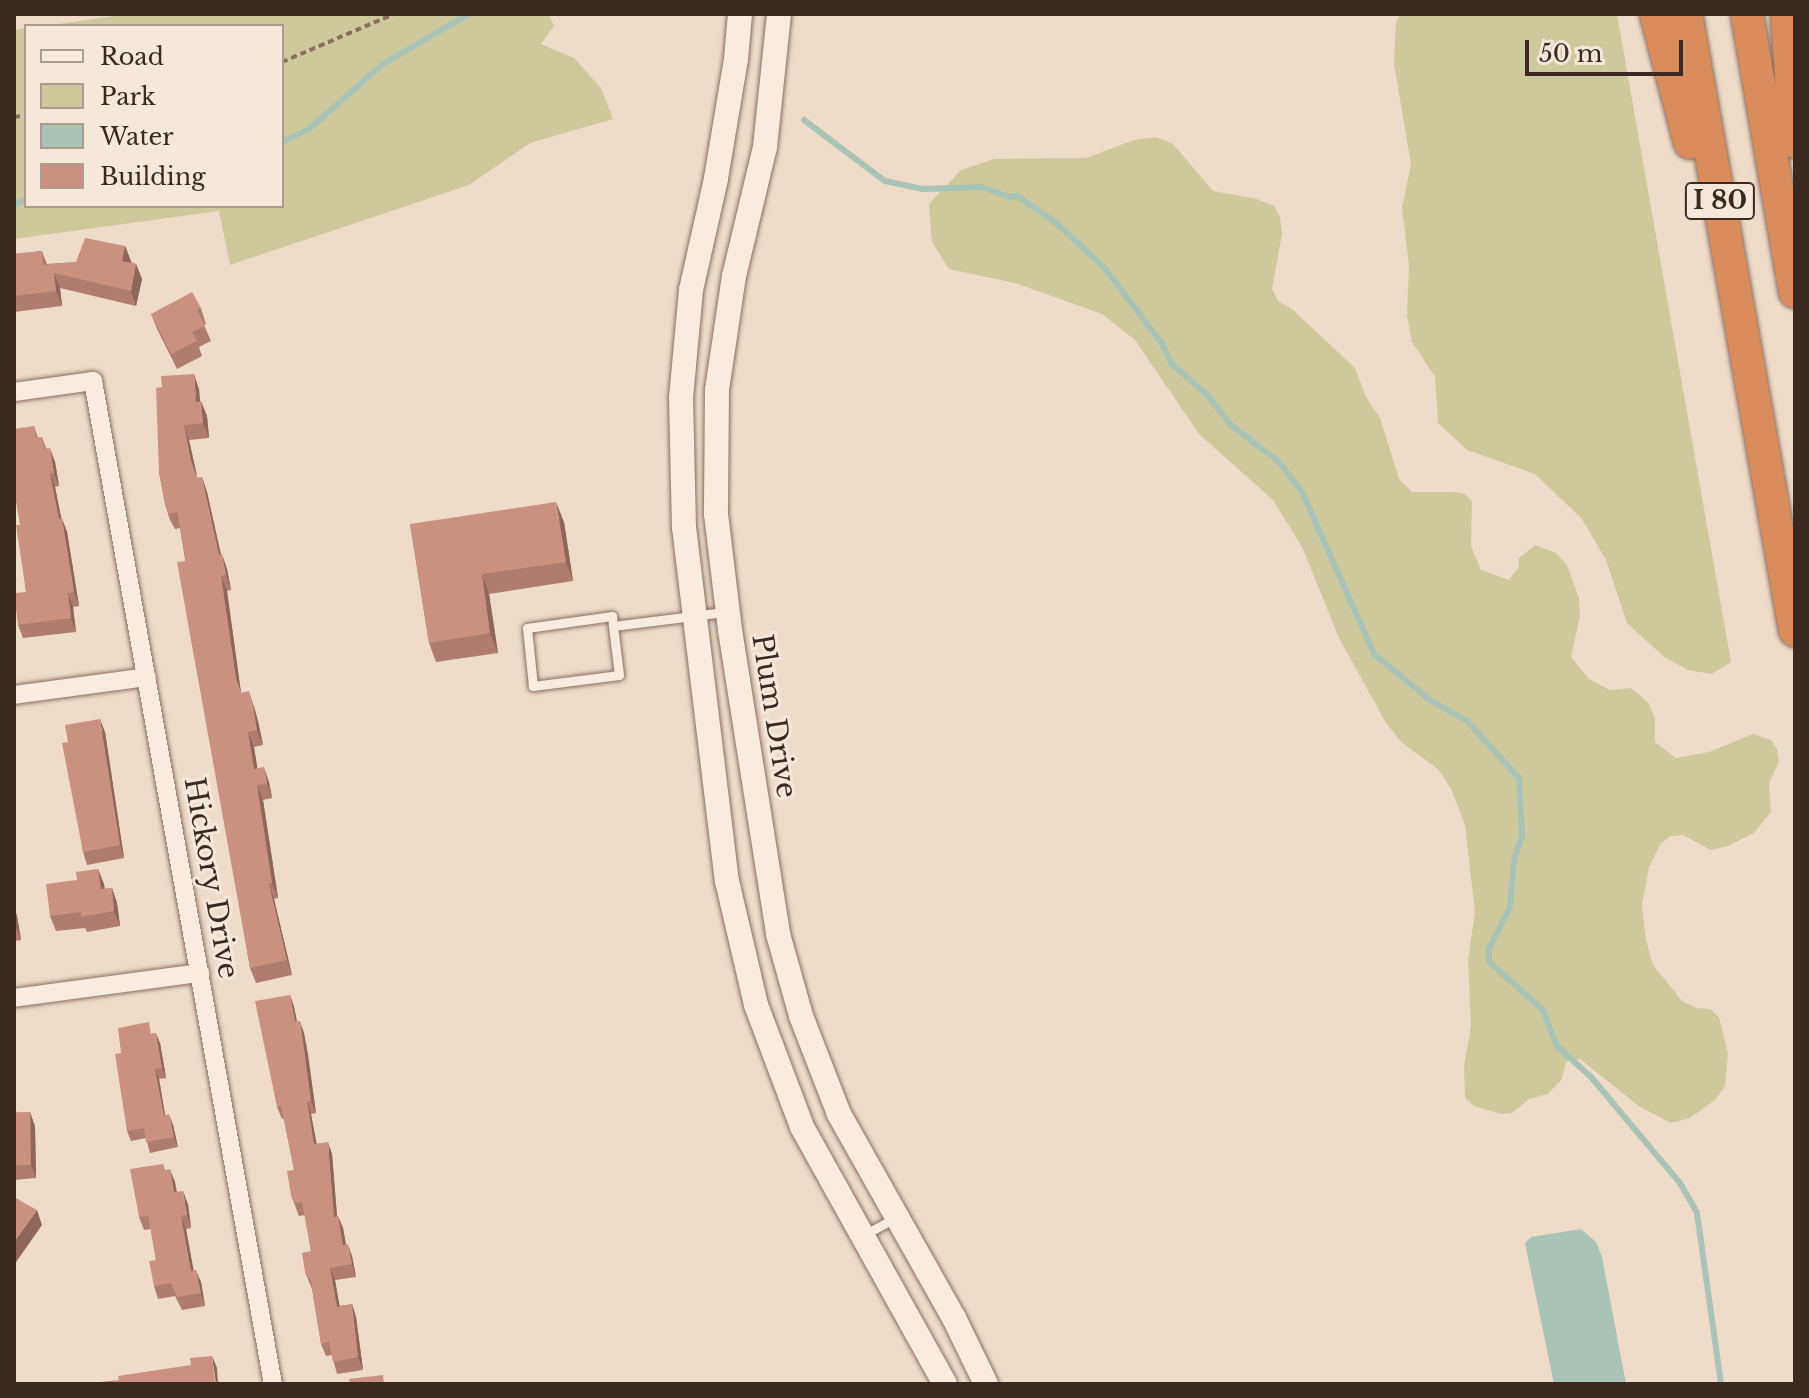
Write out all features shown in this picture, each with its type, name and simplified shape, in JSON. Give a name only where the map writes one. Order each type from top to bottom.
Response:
[{"type":"highway","points":[[1656,14],[1754,388]]},
{"type":"highway","name":"I 80","points":[[1686,14],[1795,630]]},
{"type":"highway","name":"I 80","points":[[1747,14],[1795,292]]},
{"type":"highway","points":[[1787,14],[1795,142]]},
{"type":"street","points":[[740,14],[724,136],[685,338],[681,397],[683,512],[727,881],[748,974],[774,1057],[802,1127],[945,1384]]},
{"type":"street","name":"Plum Drive","points":[[779,14],[767,134],[734,276],[717,390],[716,514],[728,612],[768,875],[789,974],[817,1063],[833,1101],[954,1318],[986,1384]]},
{"type":"street","name":"Hickory Drive","points":[[14,392],[93,381],[273,1384]]},
{"type":"street","points":[[14,695],[147,677]]},
{"type":"street","points":[[14,998],[200,973]]},
{"type":"lane","points":[[613,626],[728,612]]},
{"type":"lane","points":[[612,616],[613,626],[619,675],[533,686],[527,628],[612,616]]},
{"type":"lane","points":[[861,1236],[896,1217]]},
{"type":"path","points":[[284,61],[394,14]]},
{"type":"green space","points":[[127,14],[549,14],[554,26],[541,44],[574,58],[601,88],[613,119],[530,143],[469,185],[230,265],[219,211],[14,239],[14,30],[24,28],[24,208],[284,208],[284,24],[59,24]]},
{"type":"green space","points":[[1400,14],[1617,14],[1731,662],[1712,674],[1688,670],[1664,657],[1627,623],[1606,560],[1582,519],[1535,474],[1467,450],[1438,423],[1435,377],[1412,342],[1407,316],[1409,265],[1402,208],[1411,164],[1394,64],[1396,22]]},
{"type":"green space","points":[[1156,137],[1173,144],[1213,191],[1257,199],[1274,206],[1280,217],[1282,234],[1272,289],[1278,301],[1292,309],[1355,368],[1366,397],[1380,418],[1399,479],[1412,492],[1455,492],[1465,494],[1472,501],[1471,546],[1481,570],[1509,580],[1519,567],[1519,558],[1535,545],[1556,553],[1567,565],[1579,598],[1580,616],[1571,657],[1589,679],[1610,690],[1631,688],[1641,696],[1649,704],[1655,719],[1655,742],[1676,758],[1709,752],[1753,734],[1771,740],[1777,749],[1779,761],[1769,784],[1771,812],[1754,833],[1728,846],[1711,850],[1683,835],[1671,836],[1661,843],[1649,867],[1642,905],[1653,965],[1682,1001],[1696,1008],[1710,1009],[1719,1017],[1728,1054],[1725,1086],[1715,1100],[1690,1118],[1671,1123],[1640,1107],[1580,1059],[1566,1062],[1562,1079],[1548,1094],[1529,1099],[1512,1113],[1501,1114],[1474,1106],[1465,1098],[1464,1066],[1471,1026],[1468,960],[1475,912],[1465,825],[1451,789],[1438,769],[1402,743],[1386,723],[1339,638],[1302,547],[1273,500],[1199,434],[1135,340],[1102,314],[1015,283],[949,269],[932,242],[929,204],[961,170],[994,159],[1086,158],[1134,140]]},
{"type":"water","points":[[1581,1229],[1596,1242],[1602,1257],[1626,1384],[1554,1384],[1525,1243],[1531,1237]]},
{"type":"building","points":[[85,238],[125,246],[122,261],[136,264],[131,291],[54,273],[56,291],[14,296],[14,254],[42,251],[43,265],[76,262]]},
{"type":"building","points":[[192,292],[201,308],[197,310],[205,326],[192,332],[197,341],[171,354],[151,314]]},
{"type":"building","points":[[194,374],[196,402],[201,401],[203,423],[184,425],[191,461],[197,478],[202,477],[219,555],[222,554],[226,575],[221,576],[236,678],[241,693],[249,691],[253,706],[257,730],[248,732],[254,769],[264,767],[267,783],[257,785],[272,883],[269,884],[287,960],[250,968],[177,562],[186,561],[177,512],[169,514],[159,472],[156,388],[162,387],[161,376]]},
{"type":"building","points":[[34,426],[36,438],[42,437],[44,449],[50,448],[54,473],[50,473],[59,519],[62,518],[74,592],[68,593],[71,618],[18,625],[14,593],[26,592],[16,525],[20,525],[14,490],[14,429]]},
{"type":"building","points":[[556,502],[566,562],[482,574],[490,633],[429,643],[410,524]]},
{"type":"building","points":[[100,719],[120,845],[83,852],[62,743],[68,742],[65,725]]},
{"type":"building","points":[[98,869],[101,889],[112,888],[114,911],[81,917],[81,912],[50,916],[46,884],[77,880],[76,872]]},
{"type":"building","points":[[290,995],[295,1021],[300,1021],[314,1144],[328,1142],[334,1217],[338,1216],[343,1245],[348,1244],[352,1264],[330,1268],[337,1307],[352,1304],[358,1357],[333,1362],[329,1342],[321,1344],[311,1281],[305,1272],[302,1253],[311,1251],[302,1202],[294,1203],[291,1195],[287,1171],[294,1170],[255,1001]]},
{"type":"building","points":[[149,1022],[151,1034],[156,1033],[162,1068],[155,1069],[164,1116],[169,1114],[174,1137],[146,1142],[144,1128],[127,1131],[115,1054],[121,1053],[118,1028]]},
{"type":"building","points":[[14,1112],[30,1112],[31,1165],[15,1165]]},
{"type":"building","points":[[163,1164],[164,1170],[170,1169],[174,1192],[183,1191],[187,1215],[181,1216],[191,1271],[196,1270],[201,1293],[177,1297],[171,1283],[154,1286],[149,1261],[156,1260],[148,1216],[139,1217],[130,1169]]},
{"type":"building","points":[[14,1197],[37,1210],[14,1242]]},
{"type":"building","points":[[212,1356],[215,1382],[219,1381],[220,1384],[80,1384],[119,1380],[118,1376],[191,1365],[190,1358]]},
{"type":"building","points":[[383,1375],[384,1384],[350,1384],[349,1379]]},
{"type":"waterway","points":[[284,141],[309,129],[383,64],[469,14]]},
{"type":"waterway","points":[[804,120],[885,181],[922,189],[982,187],[1010,197],[1017,196],[1055,222],[1104,267],[1163,345],[1171,363],[1207,395],[1231,425],[1278,461],[1302,492],[1374,654],[1430,700],[1467,721],[1519,778],[1522,836],[1514,860],[1510,907],[1489,949],[1489,962],[1543,1010],[1557,1046],[1591,1077],[1680,1183],[1697,1213],[1721,1384]]},
{"type":"waterway","points":[[14,205],[24,200]]}]
